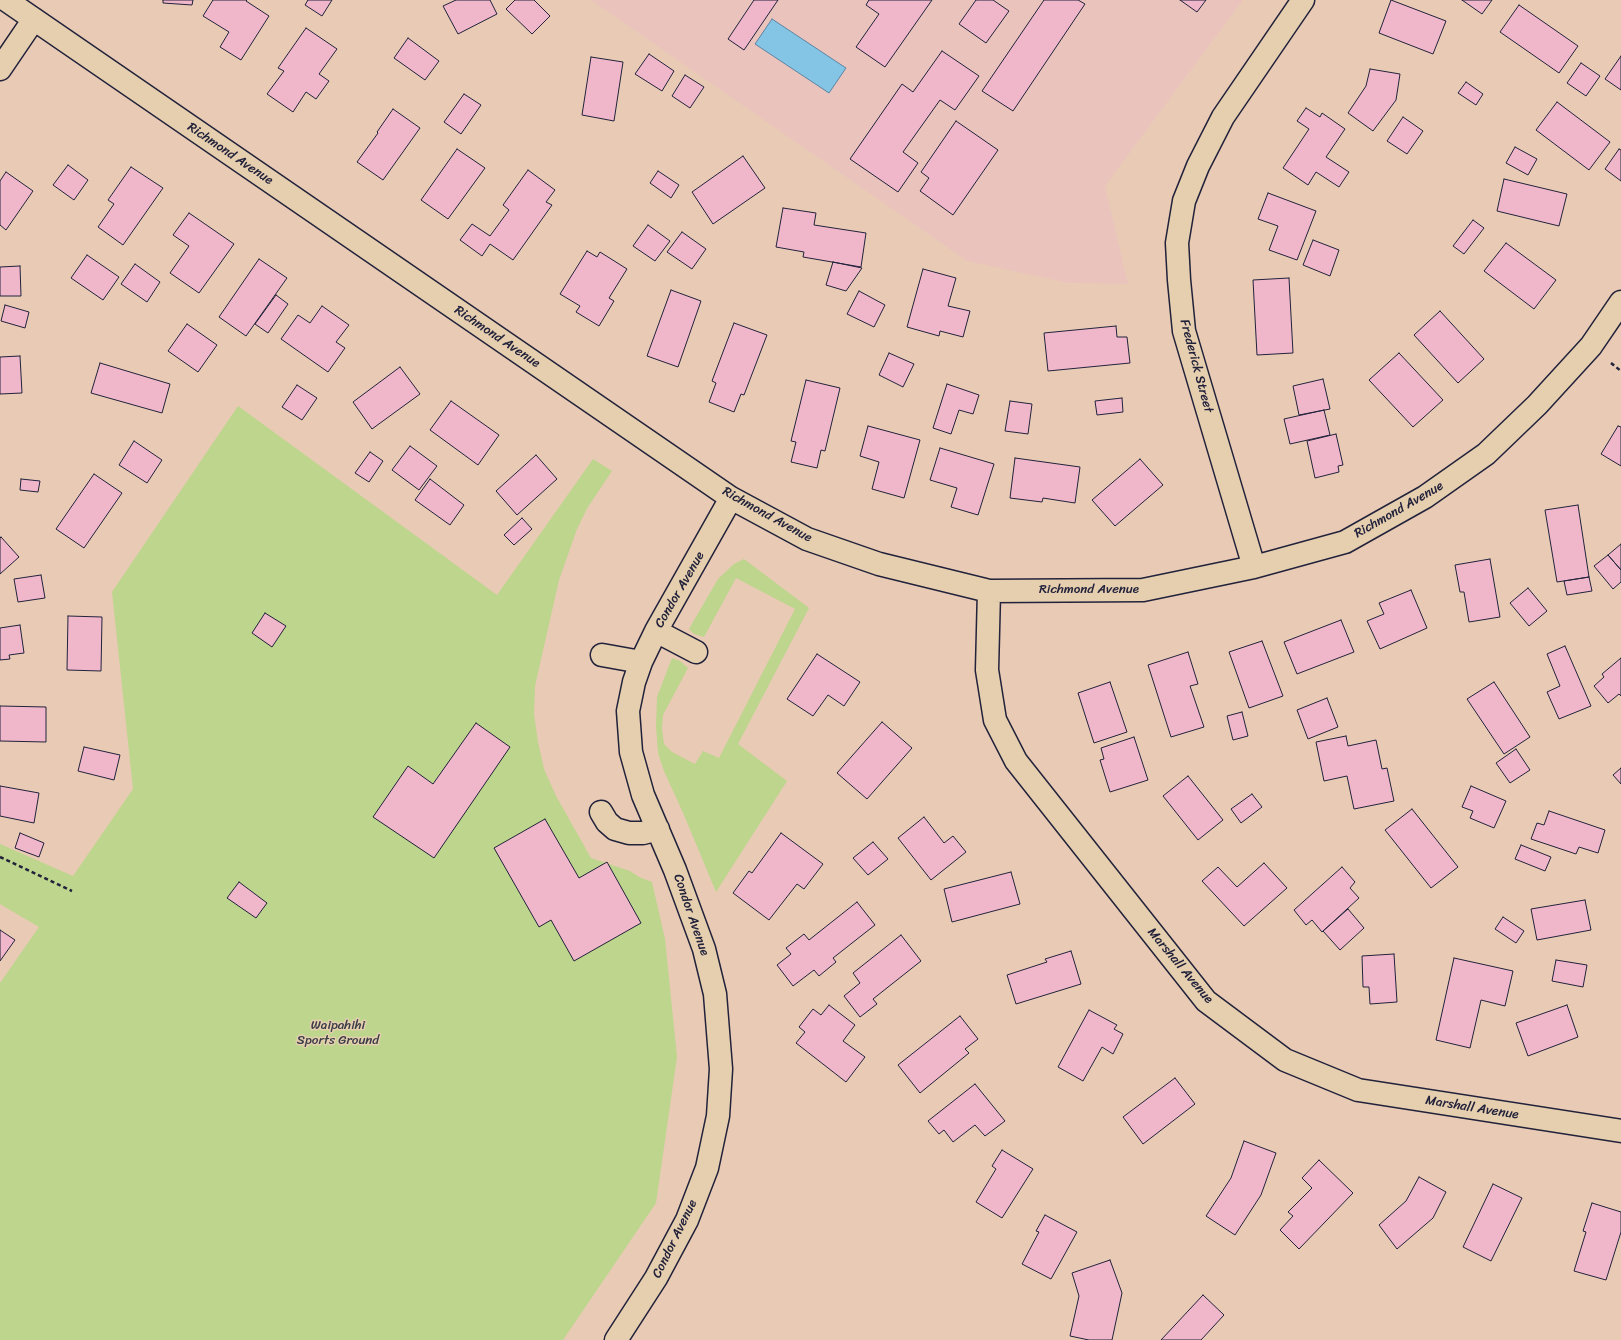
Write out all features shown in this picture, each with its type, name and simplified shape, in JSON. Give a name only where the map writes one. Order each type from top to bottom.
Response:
[{"type":"street","name":"Richmond Avenue","points":[[6,0],[731,498],[807,539],[879,564],[989,591],[1143,590],[1254,567],[1344,542],[1425,497],[1486,454],[1537,405],[1591,346],[1621,302]]},
{"type":"street","name":"Frederick Street","points":[[1254,567],[1184,331],[1177,243],[1184,201],[1198,166],[1220,124],[1304,0]]},
{"type":"street","points":[[0,70],[34,19]]},
{"type":"street","name":"Condor Avenue","points":[[619,1339],[656,1278],[687,1220],[707,1168],[718,1116],[721,1069],[715,994],[704,949],[691,910],[643,795],[630,752],[628,711],[634,682],[641,662],[656,631],[731,498]]},
{"type":"street","name":"Marshall Avenue","points":[[989,591],[987,670],[995,720],[1016,761],[1206,1001],[1284,1060],[1358,1090],[1621,1130]]},
{"type":"street","points":[[656,631],[696,652]]},
{"type":"street","points":[[602,655],[641,662]]},
{"type":"street","points":[[601,812],[607,822],[615,829],[629,833],[643,833],[658,829]]},
{"type":"path","points":[[0,857],[72,891]]},
{"type":"shaded area","points":[[591,0],[1243,0],[1105,186],[1128,284],[1068,283],[967,261]]},
{"type":"green space","name":"Waipahihi Sports Ground","points":[[238,406],[497,595],[593,459],[612,471],[588,507],[577,529],[559,580],[535,686],[534,714],[544,769],[556,796],[591,858],[630,871],[639,877],[652,882],[665,939],[677,1057],[656,1203],[563,1340],[0,1340],[0,983],[39,927],[0,904],[0,844],[73,876],[133,789],[112,592]]},
{"type":"green space","points":[[744,559],[809,608],[738,744],[787,781],[716,892],[664,771],[658,753],[656,726],[657,697],[672,658],[680,661],[688,668],[663,715],[662,729],[664,744],[672,752],[695,764],[703,751],[719,758],[795,609],[736,578],[704,637],[694,634],[689,629],[718,579],[734,564]]},
{"type":"water","points":[[772,19],[846,68],[829,93],[755,44]]},
{"type":"building","points":[[163,0],[193,0],[192,5],[163,3]]},
{"type":"building","points":[[213,0],[247,0],[246,1],[269,16],[241,60],[220,47],[229,32],[203,16]]},
{"type":"building","points":[[308,0],[332,0],[322,16],[305,5]]},
{"type":"building","points":[[456,0],[490,0],[497,14],[458,34],[443,6]]},
{"type":"building","points":[[515,0],[534,0],[550,16],[532,34],[506,9]]},
{"type":"building","points":[[754,0],[778,0],[744,50],[728,39]]},
{"type":"building","points":[[869,0],[932,0],[885,67],[856,47],[879,14],[866,5]]},
{"type":"building","points":[[976,0],[993,0],[1009,11],[986,43],[959,24]]},
{"type":"building","points":[[1044,0],[1078,0],[1085,4],[1013,111],[982,91]]},
{"type":"building","points":[[1180,0],[1206,0],[1197,12]]},
{"type":"building","points":[[1391,0],[1446,21],[1433,54],[1379,33]]},
{"type":"building","points":[[1462,0],[1492,0],[1482,14]]},
{"type":"building","points":[[1519,5],[1578,46],[1559,73],[1500,32]]},
{"type":"building","points":[[306,28],[337,49],[319,74],[329,81],[316,99],[306,92],[293,112],[267,94],[284,71],[278,68]]},
{"type":"building","points":[[408,38],[439,61],[425,80],[394,58]]},
{"type":"building","points":[[942,51],[979,76],[955,110],[940,100],[903,152],[918,163],[898,192],[850,159],[902,84],[913,92]]},
{"type":"building","points":[[649,54],[674,71],[662,91],[635,74]]},
{"type":"building","points":[[1621,56],[1621,90],[1605,79]]},
{"type":"building","points":[[591,57],[623,62],[614,121],[582,115]]},
{"type":"building","points":[[1581,63],[1600,76],[1586,96],[1567,83]]},
{"type":"building","points":[[1370,69],[1400,74],[1396,100],[1373,131],[1348,113],[1366,86]]},
{"type":"building","points":[[685,75],[704,87],[690,108],[672,96]]},
{"type":"building","points":[[1466,82],[1483,94],[1476,105],[1458,93]]},
{"type":"building","points":[[464,94],[481,105],[461,134],[444,122]]},
{"type":"building","points":[[1557,102],[1610,142],[1589,170],[1536,130]]},
{"type":"building","points":[[1306,108],[1320,117],[1322,113],[1345,129],[1326,157],[1349,172],[1339,187],[1316,172],[1308,185],[1283,168],[1309,129],[1297,121]]},
{"type":"building","points":[[393,109],[420,128],[383,180],[357,162]]},
{"type":"building","points":[[1403,117],[1423,131],[1407,154],[1387,141]]},
{"type":"building","points":[[956,121],[998,150],[953,215],[920,191],[929,178],[921,172]]},
{"type":"building","points":[[1515,147],[1537,159],[1528,175],[1506,163]]},
{"type":"building","points":[[457,149],[485,168],[448,219],[421,200]]},
{"type":"building","points":[[1619,149],[1621,150],[1621,181],[1605,169]]},
{"type":"building","points":[[743,156],[765,188],[713,224],[692,192]]},
{"type":"building","points":[[68,165],[88,180],[74,200],[53,185]]},
{"type":"building","points":[[131,167],[163,188],[123,245],[98,227],[114,204],[108,200]]},
{"type":"building","points":[[528,170],[555,190],[546,202],[552,205],[513,260],[490,244],[482,256],[460,240],[472,224],[490,236],[509,210],[503,205]]},
{"type":"building","points":[[658,171],[679,185],[671,198],[650,183]]},
{"type":"building","points":[[6,172],[33,191],[6,230],[0,225],[0,181]]},
{"type":"building","points":[[1504,179],[1567,194],[1559,226],[1497,211]]},
{"type":"building","points":[[1268,193],[1316,211],[1297,260],[1269,250],[1278,226],[1258,219]]},
{"type":"building","points":[[783,208],[816,213],[814,225],[866,233],[861,267],[803,257],[804,252],[776,247]]},
{"type":"building","points":[[189,213],[234,244],[199,293],[170,273],[189,246],[173,235]]},
{"type":"building","points":[[1473,220],[1484,228],[1464,254],[1453,246]]},
{"type":"building","points":[[648,225],[670,241],[655,261],[633,246]]},
{"type":"building","points":[[682,232],[706,249],[692,269],[667,252]]},
{"type":"building","points":[[1313,240],[1339,250],[1330,276],[1303,265]]},
{"type":"building","points":[[1506,243],[1556,280],[1534,309],[1484,271]]},
{"type":"building","points":[[587,251],[597,257],[600,252],[627,269],[609,298],[614,301],[599,326],[576,312],[580,306],[560,294]]},
{"type":"building","points":[[87,255],[119,277],[103,300],[71,278]]},
{"type":"building","points":[[259,259],[287,278],[246,336],[219,317]]},
{"type":"building","points":[[833,262],[862,268],[846,291],[826,285]]},
{"type":"building","points":[[135,264],[160,282],[147,302],[121,284]]},
{"type":"building","points":[[20,266],[21,296],[0,296],[0,267]]},
{"type":"building","points":[[923,269],[956,278],[948,306],[970,311],[963,337],[940,331],[939,336],[907,327]]},
{"type":"building","points":[[1289,278],[1293,353],[1257,355],[1253,280]]},
{"type":"building","points":[[671,290],[701,301],[678,367],[647,356]]},
{"type":"building","points":[[859,291],[885,305],[874,327],[847,314]]},
{"type":"building","points":[[276,295],[288,304],[268,333],[255,324]]},
{"type":"building","points":[[5,305],[29,312],[25,328],[1,321]]},
{"type":"building","points":[[322,306],[349,325],[336,342],[345,348],[328,372],[281,339],[298,315],[310,323]]},
{"type":"building","points":[[1440,311],[1484,359],[1458,383],[1414,335]]},
{"type":"building","points":[[734,323],[767,335],[744,395],[741,394],[734,412],[709,402],[716,383],[712,381]]},
{"type":"building","points":[[187,324],[217,345],[198,372],[168,351]]},
{"type":"building","points":[[1116,326],[1117,337],[1127,337],[1130,363],[1048,371],[1044,333]]},
{"type":"building","points":[[889,353],[914,364],[903,387],[879,375]]},
{"type":"building","points":[[1399,353],[1443,400],[1413,427],[1369,380]]},
{"type":"building","points":[[20,356],[22,393],[0,394],[0,357]]},
{"type":"building","points":[[100,363],[170,384],[162,413],[91,393]]},
{"type":"building","points":[[400,367],[420,394],[372,429],[353,402]]},
{"type":"building","points":[[1323,379],[1330,409],[1299,415],[1293,386]]},
{"type":"building","points":[[806,380],[840,388],[825,451],[821,450],[817,468],[791,462],[796,442],[791,441]]},
{"type":"building","points":[[947,384],[979,395],[973,414],[959,410],[951,434],[933,428]]},
{"type":"building","points":[[297,385],[317,398],[302,420],[282,407]]},
{"type":"building","points":[[1122,398],[1123,412],[1097,415],[1095,401]]},
{"type":"building","points":[[451,401],[499,435],[478,465],[430,430]]},
{"type":"building","points":[[1010,401],[1032,404],[1028,434],[1005,431]]},
{"type":"building","points":[[1324,410],[1330,435],[1290,444],[1284,419]]},
{"type":"building","points":[[868,426],[920,440],[904,498],[872,489],[879,462],[860,456]]},
{"type":"building","points":[[1618,426],[1621,427],[1621,466],[1601,454]]},
{"type":"building","points":[[1336,434],[1343,465],[1338,466],[1339,472],[1315,478],[1307,441]]},
{"type":"building","points":[[134,441],[162,460],[147,483],[119,465]]},
{"type":"building","points":[[410,446],[437,466],[419,490],[392,470]]},
{"type":"building","points":[[940,448],[994,464],[978,515],[951,507],[957,488],[930,480]]},
{"type":"building","points":[[370,452],[383,461],[369,482],[355,473]]},
{"type":"building","points":[[536,455],[557,479],[517,515],[496,491]]},
{"type":"building","points":[[1015,458],[1080,467],[1075,503],[1043,498],[1042,502],[1010,498]]},
{"type":"building","points":[[1140,459],[1163,485],[1115,526],[1092,500]]},
{"type":"building","points":[[94,474],[122,493],[84,548],[56,529]]},
{"type":"building","points":[[21,479],[40,481],[38,492],[20,490]]},
{"type":"building","points":[[430,479],[464,505],[450,525],[415,500]]},
{"type":"building","points":[[1578,505],[1589,577],[1557,582],[1545,510]]},
{"type":"building","points":[[522,518],[532,529],[514,545],[504,535]]},
{"type":"building","points":[[1,537],[19,557],[0,574],[0,538]]},
{"type":"building","points":[[1621,544],[1621,570],[1608,555]]},
{"type":"building","points":[[1608,555],[1621,570],[1621,582],[1613,589],[1594,566]]},
{"type":"building","points":[[1490,559],[1500,617],[1469,622],[1464,592],[1460,592],[1455,565]]},
{"type":"building","points":[[41,575],[45,598],[18,602],[14,579]]},
{"type":"building","points":[[1589,577],[1592,591],[1567,595],[1564,581]]},
{"type":"building","points":[[1528,588],[1547,611],[1529,626],[1510,603]]},
{"type":"building","points":[[1411,590],[1427,628],[1380,649],[1367,621],[1384,614],[1379,603]]},
{"type":"building","points":[[265,613],[286,626],[272,647],[252,633]]},
{"type":"building","points":[[68,616],[102,617],[101,671],[67,670]]},
{"type":"building","points":[[1341,620],[1354,652],[1297,674],[1284,642]]},
{"type":"building","points":[[20,625],[24,653],[9,655],[10,659],[0,660],[0,628]]},
{"type":"building","points":[[1262,641],[1283,696],[1249,708],[1229,652]]},
{"type":"building","points":[[1565,646],[1591,706],[1559,719],[1547,692],[1560,686],[1547,654]]},
{"type":"building","points":[[1188,652],[1198,684],[1190,686],[1204,727],[1171,737],[1148,665]]},
{"type":"building","points":[[817,654],[860,682],[844,706],[828,695],[813,716],[787,699]]},
{"type":"building","points":[[1621,658],[1621,696],[1619,694],[1608,703],[1594,686],[1604,677],[1602,674]]},
{"type":"building","points":[[1110,682],[1127,732],[1094,743],[1078,693]]},
{"type":"building","points":[[1494,682],[1530,737],[1504,754],[1467,699]]},
{"type":"building","points":[[1327,698],[1338,727],[1308,739],[1297,710]]},
{"type":"building","points":[[0,706],[46,707],[46,742],[0,741]]},
{"type":"building","points":[[1242,712],[1248,736],[1233,740],[1227,716]]},
{"type":"building","points":[[882,722],[912,748],[867,799],[837,773]]},
{"type":"building","points":[[476,723],[510,747],[434,858],[373,817],[408,766],[433,784]]},
{"type":"building","points":[[1346,736],[1348,746],[1376,740],[1382,769],[1387,768],[1394,801],[1354,809],[1347,776],[1324,781],[1316,742]]},
{"type":"building","points":[[1134,737],[1148,780],[1110,792],[1100,760],[1104,759],[1101,748]]},
{"type":"building","points":[[84,747],[120,755],[114,780],[78,771]]},
{"type":"building","points":[[1516,749],[1530,770],[1510,783],[1496,763]]},
{"type":"building","points":[[1621,768],[1621,784],[1613,775]]},
{"type":"building","points":[[1188,776],[1223,820],[1198,840],[1163,796]]},
{"type":"building","points":[[0,786],[39,793],[34,823],[0,816]]},
{"type":"building","points":[[1471,786],[1506,801],[1494,828],[1470,818],[1473,811],[1462,807]]},
{"type":"building","points":[[1252,794],[1262,807],[1241,823],[1231,809]]},
{"type":"building","points":[[1412,809],[1458,867],[1431,888],[1385,830]]},
{"type":"building","points":[[1549,811],[1605,830],[1598,853],[1579,847],[1576,854],[1531,839],[1537,823],[1544,825]]},
{"type":"building","points":[[924,817],[944,843],[953,836],[966,852],[931,880],[898,838]]},
{"type":"building","points":[[545,819],[579,878],[607,862],[641,923],[574,961],[551,920],[539,927],[494,848]]},
{"type":"building","points":[[20,833],[44,843],[39,857],[15,848]]},
{"type":"building","points":[[781,833],[823,864],[804,889],[797,884],[769,920],[733,893],[749,871],[752,873]]},
{"type":"building","points":[[873,842],[888,859],[868,875],[853,858]]},
{"type":"building","points":[[1521,845],[1551,857],[1545,871],[1515,859]]},
{"type":"building","points":[[1264,863],[1287,888],[1244,926],[1202,881],[1218,867],[1237,887]]},
{"type":"building","points":[[1342,867],[1355,882],[1350,888],[1359,898],[1322,932],[1312,920],[1306,925],[1294,910]]},
{"type":"building","points":[[1011,872],[1020,904],[952,922],[944,889]]},
{"type":"building","points":[[239,882],[267,903],[256,918],[227,898]]},
{"type":"building","points":[[1585,900],[1591,930],[1537,940],[1531,909]]},
{"type":"building","points":[[857,902],[875,925],[833,958],[836,962],[819,976],[814,970],[793,986],[777,965],[791,954],[786,948],[804,934],[809,940]]},
{"type":"building","points":[[1348,909],[1364,928],[1340,950],[1323,931]]},
{"type":"building","points":[[1503,917],[1524,931],[1516,943],[1495,929]]},
{"type":"building","points":[[0,930],[15,940],[0,961]]},
{"type":"building","points":[[901,935],[921,961],[873,999],[877,1004],[860,1017],[844,996],[860,983],[853,973]]},
{"type":"building","points":[[1071,951],[1081,984],[1016,1004],[1007,975],[1047,962],[1045,959]]},
{"type":"building","points":[[1394,954],[1397,1002],[1370,1004],[1369,987],[1363,987],[1362,956]]},
{"type":"building","points":[[1454,958],[1513,971],[1505,1006],[1481,1000],[1470,1048],[1436,1040]]},
{"type":"building","points":[[1556,960],[1587,965],[1583,987],[1552,981]]},
{"type":"building","points":[[829,1005],[855,1025],[843,1041],[865,1057],[846,1082],[796,1043],[805,1032],[799,1027],[813,1009],[821,1015]]},
{"type":"building","points":[[1567,1005],[1578,1037],[1528,1056],[1516,1023]]},
{"type":"building","points":[[1089,1010],[1117,1025],[1114,1029],[1123,1034],[1113,1054],[1102,1047],[1083,1081],[1058,1067]]},
{"type":"building","points":[[960,1016],[978,1039],[965,1049],[969,1053],[920,1093],[898,1065]]},
{"type":"building","points":[[1175,1078],[1195,1104],[1143,1144],[1123,1117]]},
{"type":"building","points":[[975,1084],[1005,1121],[985,1136],[975,1125],[953,1142],[944,1130],[939,1134],[928,1121]]},
{"type":"building","points":[[1244,1141],[1276,1153],[1261,1195],[1235,1235],[1206,1216],[1231,1178]]},
{"type":"building","points":[[1002,1150],[1033,1169],[1002,1218],[976,1202],[996,1169],[992,1166]]},
{"type":"building","points":[[1319,1160],[1353,1193],[1299,1249],[1280,1230],[1293,1216],[1288,1212],[1312,1188],[1302,1178]]},
{"type":"building","points":[[1419,1177],[1446,1192],[1433,1218],[1397,1249],[1379,1225],[1406,1201]]},
{"type":"building","points":[[1493,1184],[1522,1198],[1491,1261],[1463,1247]]},
{"type":"building","points":[[1592,1203],[1621,1212],[1621,1232],[1606,1280],[1574,1271],[1586,1232],[1583,1231]]},
{"type":"building","points":[[1045,1215],[1077,1232],[1051,1279],[1022,1264],[1039,1232],[1036,1231]]},
{"type":"building","points":[[1110,1260],[1122,1293],[1112,1340],[1089,1340],[1070,1336],[1079,1296],[1072,1273]]},
{"type":"building","points":[[1203,1295],[1224,1315],[1201,1340],[1161,1340]]}]
